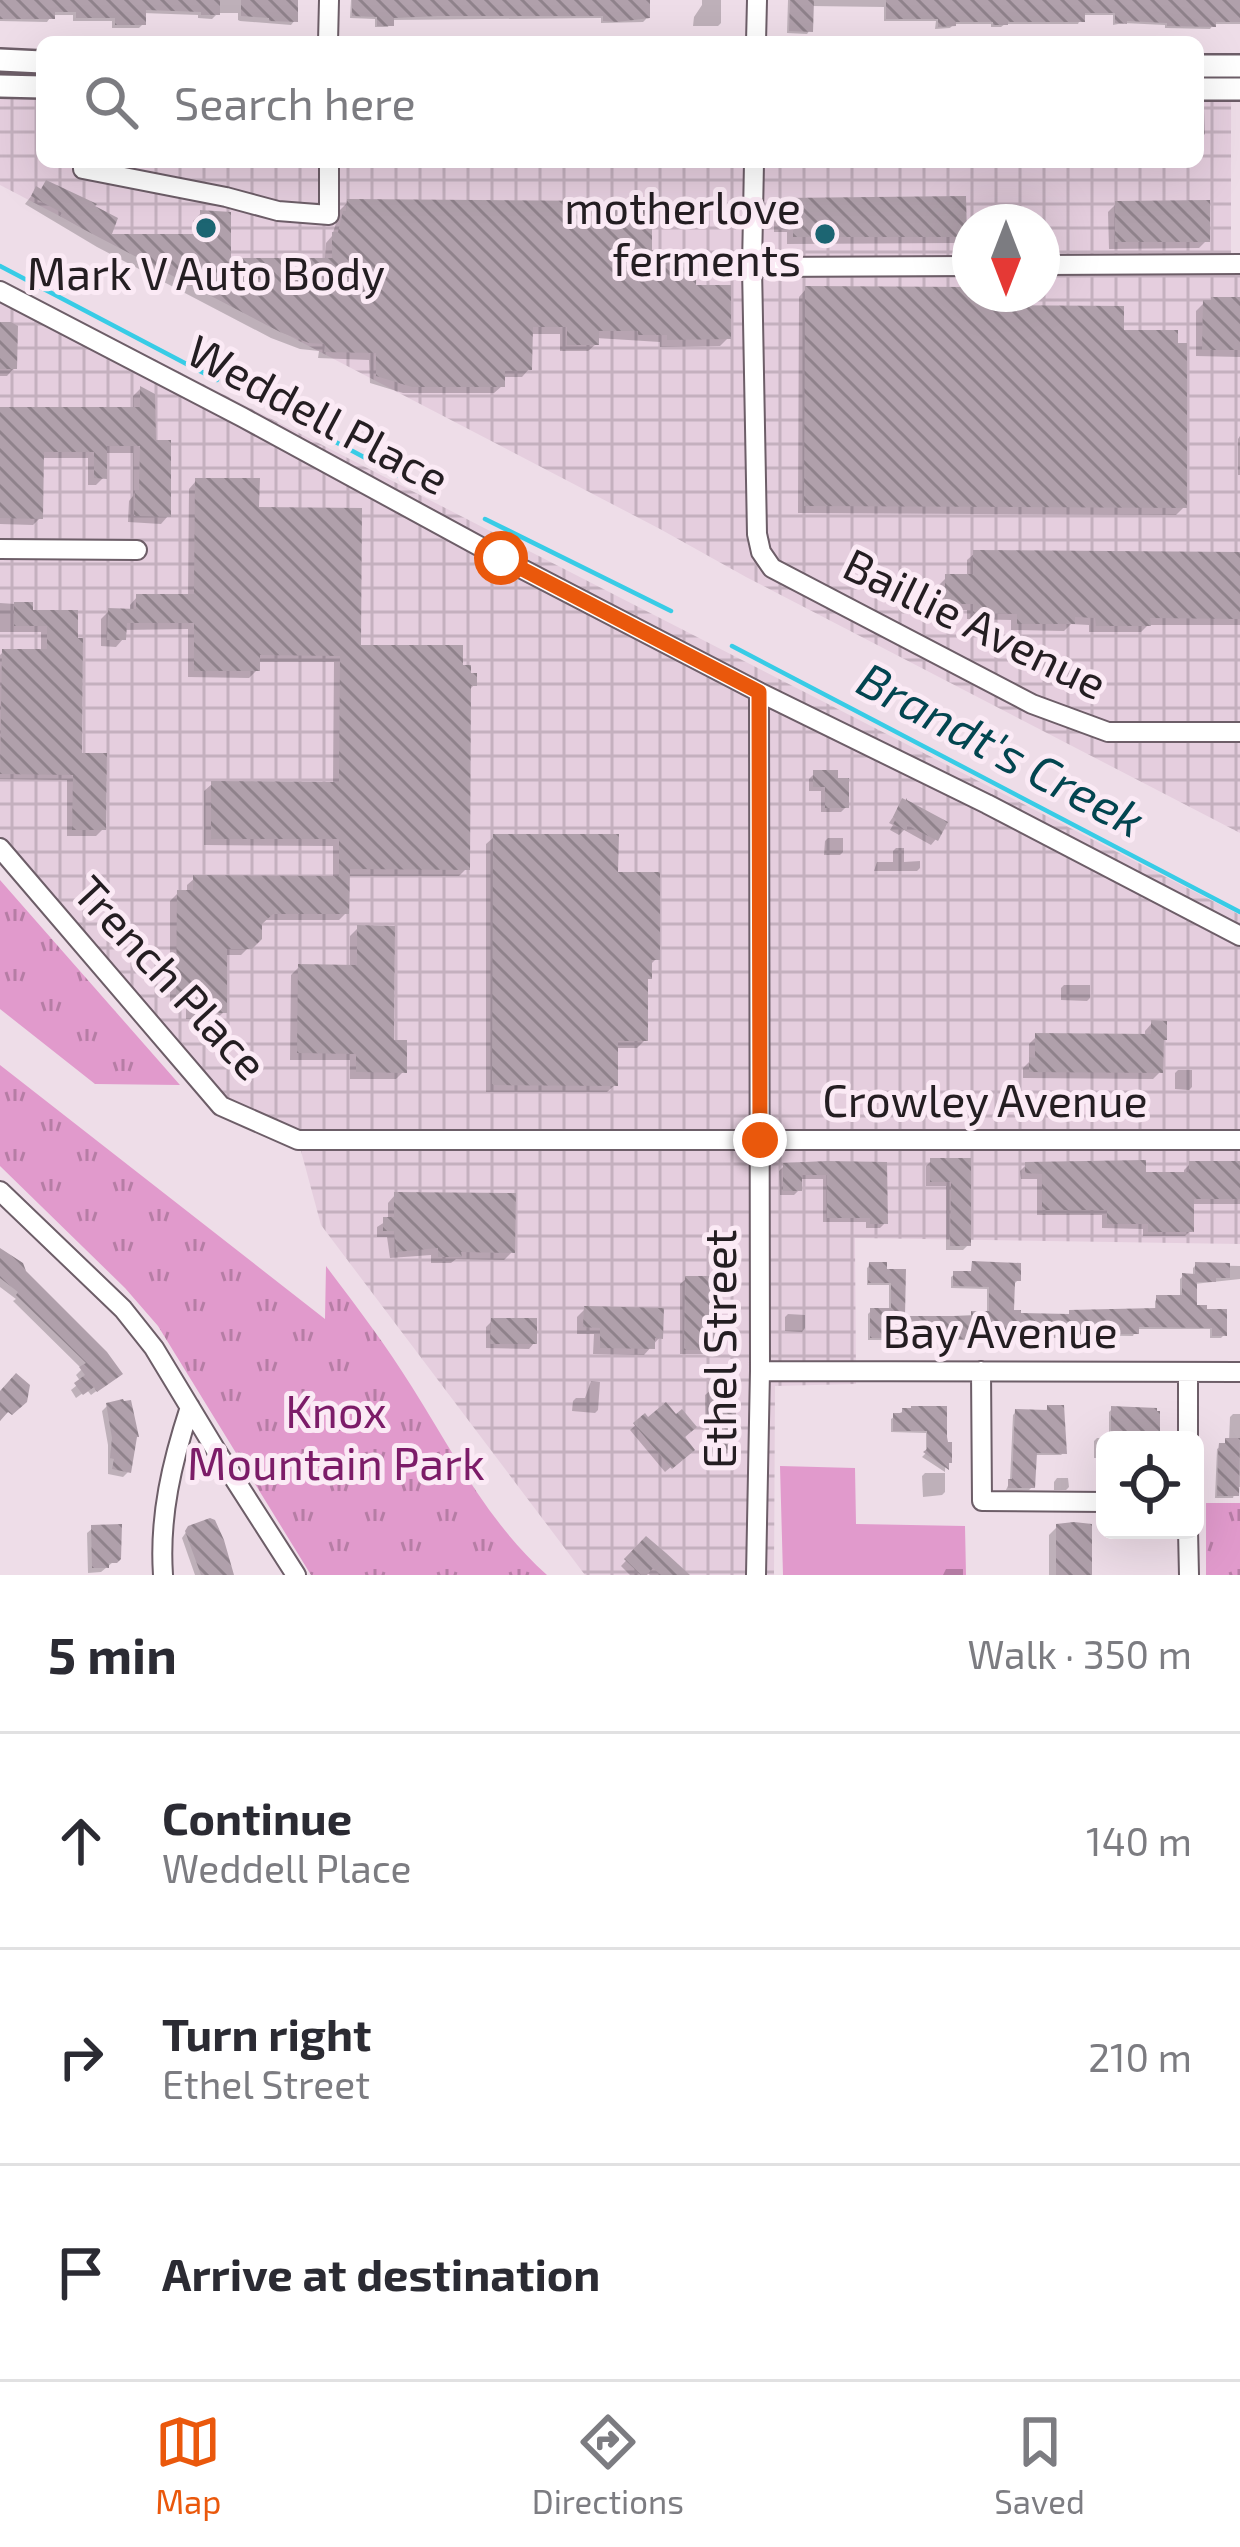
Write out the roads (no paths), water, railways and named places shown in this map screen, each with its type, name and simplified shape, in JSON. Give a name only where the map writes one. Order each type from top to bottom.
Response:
[{"type":"main road","points":[[0,60],[36,62]]},
{"type":"main road","points":[[1204,66],[1240,66]]},
{"type":"main road","points":[[0,86],[36,87]]},
{"type":"main road","points":[[1204,89],[1240,89]]},
{"type":"street","points":[[328,36],[329,0]]},
{"type":"street","points":[[756,36],[757,0]]},
{"type":"street","points":[[83,169],[278,212],[329,215],[329,168]]},
{"type":"street","points":[[754,168],[752,267],[952,266]]},
{"type":"street","points":[[1060,266],[1240,264]]},
{"type":"street","name":"Baillie Avenue","points":[[752,267],[757,534],[761,552],[772,568],[1032,704],[1108,732],[1240,732]]},
{"type":"street","name":"Weddell Place","points":[[0,292],[759,692],[1240,936]]},
{"type":"street","points":[[0,549],[137,550]]},
{"type":"street","name":"Ethel Street","points":[[756,1575],[759,692]]},
{"type":"street","name":"Trench Place","points":[[0,848],[221,1106],[298,1140]]},
{"type":"street","name":"Crowley Avenue","points":[[298,1140],[1240,1140]]},
{"type":"street","points":[[0,1191],[123,1309],[154,1348],[296,1575]]},
{"type":"street","name":"Bay Avenue","points":[[760,1371],[1240,1372]]},
{"type":"street","points":[[980,1371],[982,1502],[1096,1502]]},
{"type":"street","points":[[1188,1372],[1188,1431]]},
{"type":"street","points":[[163,1575],[166,1494],[190,1407]]},
{"type":"street","points":[[1189,1539],[1189,1575]]},
{"type":"waterway","name":"Brandt's Creek","points":[[0,266],[217,380]]},
{"type":"waterway","name":"Brandt's Creek","points":[[259,401],[401,477]]},
{"type":"waterway","name":"Brandt's Creek","points":[[485,519],[671,611]]},
{"type":"waterway","name":"Brandt's Creek","points":[[732,646],[1240,912]]},
{"type":"place","name":"Mark V Auto Body","points":[[206,228]]},
{"type":"place","name":"motherlove ferments","points":[[825,234]]},
{"type":"park label","name":"Knox Mountain Park","points":[[336,1438]]}]
